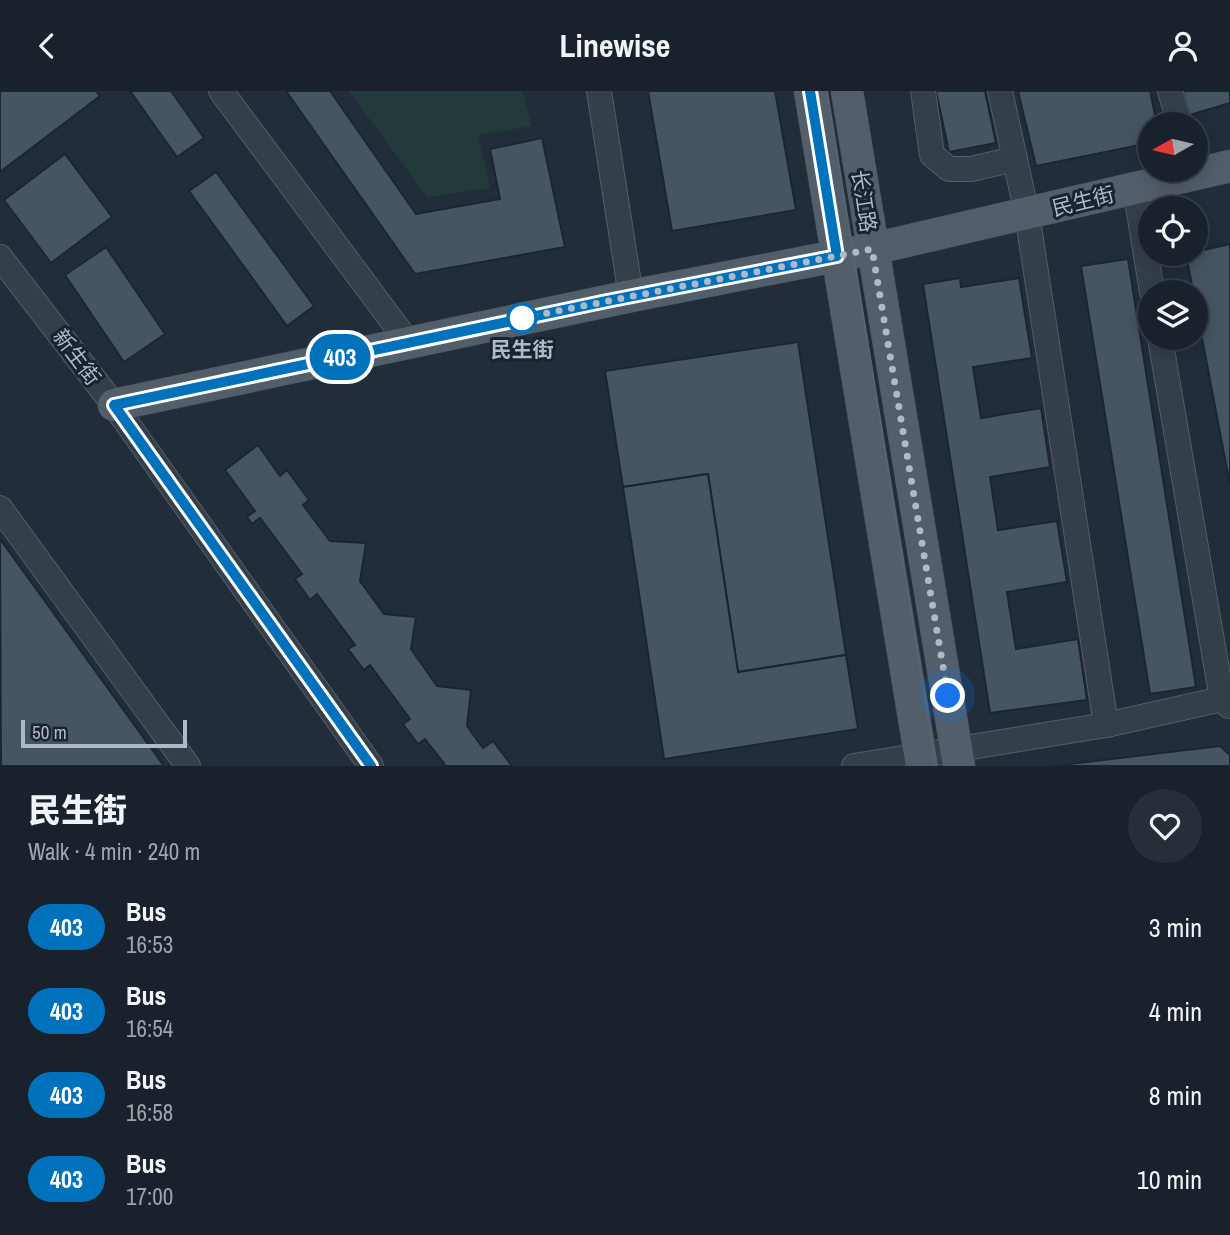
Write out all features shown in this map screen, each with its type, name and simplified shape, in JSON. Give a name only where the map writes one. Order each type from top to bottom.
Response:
[{"type":"main road","name":"长江路","points":[[810,91],[837,256],[940,757]]},
{"type":"main road","name":"长江路","points":[[846,91],[872,249],[940,757]]},
{"type":"main road","name":"民生街","points":[[1208,170],[1230,166]]},
{"type":"main road","name":"民生街","points":[[114,405],[631,296],[872,249],[1157,182]]},
{"type":"street","points":[[221,91],[408,342]]},
{"type":"street","points":[[600,91],[631,296]]},
{"type":"street","points":[[923,91],[932,155],[949,169],[971,169],[1014,159]]},
{"type":"street","points":[[1000,91],[1027,214],[1106,725]]},
{"type":"street","points":[[1170,91],[1176,112]]},
{"type":"street","points":[[1135,188],[1150,280]]},
{"type":"street","name":"新生街","points":[[0,257],[114,405],[371,766]]},
{"type":"street","points":[[854,766],[940,757],[1227,699],[1162,350]]},
{"type":"street","points":[[0,508],[188,766]]},
{"type":"green space","points":[[349,91],[522,91],[532,126],[478,135],[490,188],[427,197]]},
{"type":"building","points":[[0,91],[96,91],[100,96],[0,172]]},
{"type":"building","points":[[130,91],[171,91],[204,138],[177,157]]},
{"type":"building","points":[[286,91],[330,91],[416,214],[500,199],[490,149],[542,138],[565,247],[415,274]]},
{"type":"building","points":[[648,91],[775,91],[796,210],[672,231]]},
{"type":"building","points":[[936,91],[985,91],[996,143],[949,152]]},
{"type":"building","points":[[1018,91],[1150,91],[1154,112],[1138,112],[1138,145],[1036,166]]},
{"type":"building","points":[[1183,91],[1230,91],[1230,103],[1200,112],[1189,112]]},
{"type":"building","points":[[65,154],[112,217],[51,263],[4,200]]},
{"type":"building","points":[[216,172],[314,306],[287,326],[189,191]]},
{"type":"building","points":[[1230,244],[1230,485],[1204,350],[1208,350],[1208,280],[1191,280],[1188,266],[1208,266],[1208,249]]},
{"type":"building","points":[[106,247],[165,334],[124,362],[65,275]]},
{"type":"building","points":[[1128,259],[1138,322],[1138,350],[1142,350],[1196,687],[1150,694],[1081,266]]},
{"type":"building","points":[[960,278],[961,287],[1019,278],[1032,358],[973,367],[981,418],[1041,408],[1050,467],[990,477],[998,530],[1057,521],[1067,582],[1007,592],[1016,649],[1078,639],[1087,700],[990,713],[923,284]]},
{"type":"building","points":[[798,342],[846,655],[738,672],[708,474],[623,487],[605,371]]},
{"type":"building","points":[[258,445],[280,476],[287,470],[309,500],[303,505],[330,541],[366,543],[360,581],[384,614],[416,617],[411,649],[437,686],[471,690],[467,726],[483,748],[493,741],[512,766],[446,766],[425,739],[418,744],[403,724],[410,719],[370,665],[364,670],[348,649],[355,645],[317,594],[310,600],[295,579],[302,574],[260,518],[252,524],[247,517],[255,511],[225,470]]},
{"type":"building","points":[[708,474],[738,672],[846,655],[858,729],[664,759],[623,487]]},
{"type":"building","points":[[0,539],[164,766],[1,766]]},
{"type":"building","points":[[1220,746],[1230,755],[1230,766],[1053,766]]},
{"type":"tram line","points":[[827,91],[936,766]]},
{"type":"bus line","name":"403","points":[[371,766],[114,405],[607,301],[837,256],[810,91]]},
{"type":"place","name":"民生街","points":[[522,318]]},
{"type":"route","points":[[522,318],[872,249],[948,696]]}]
